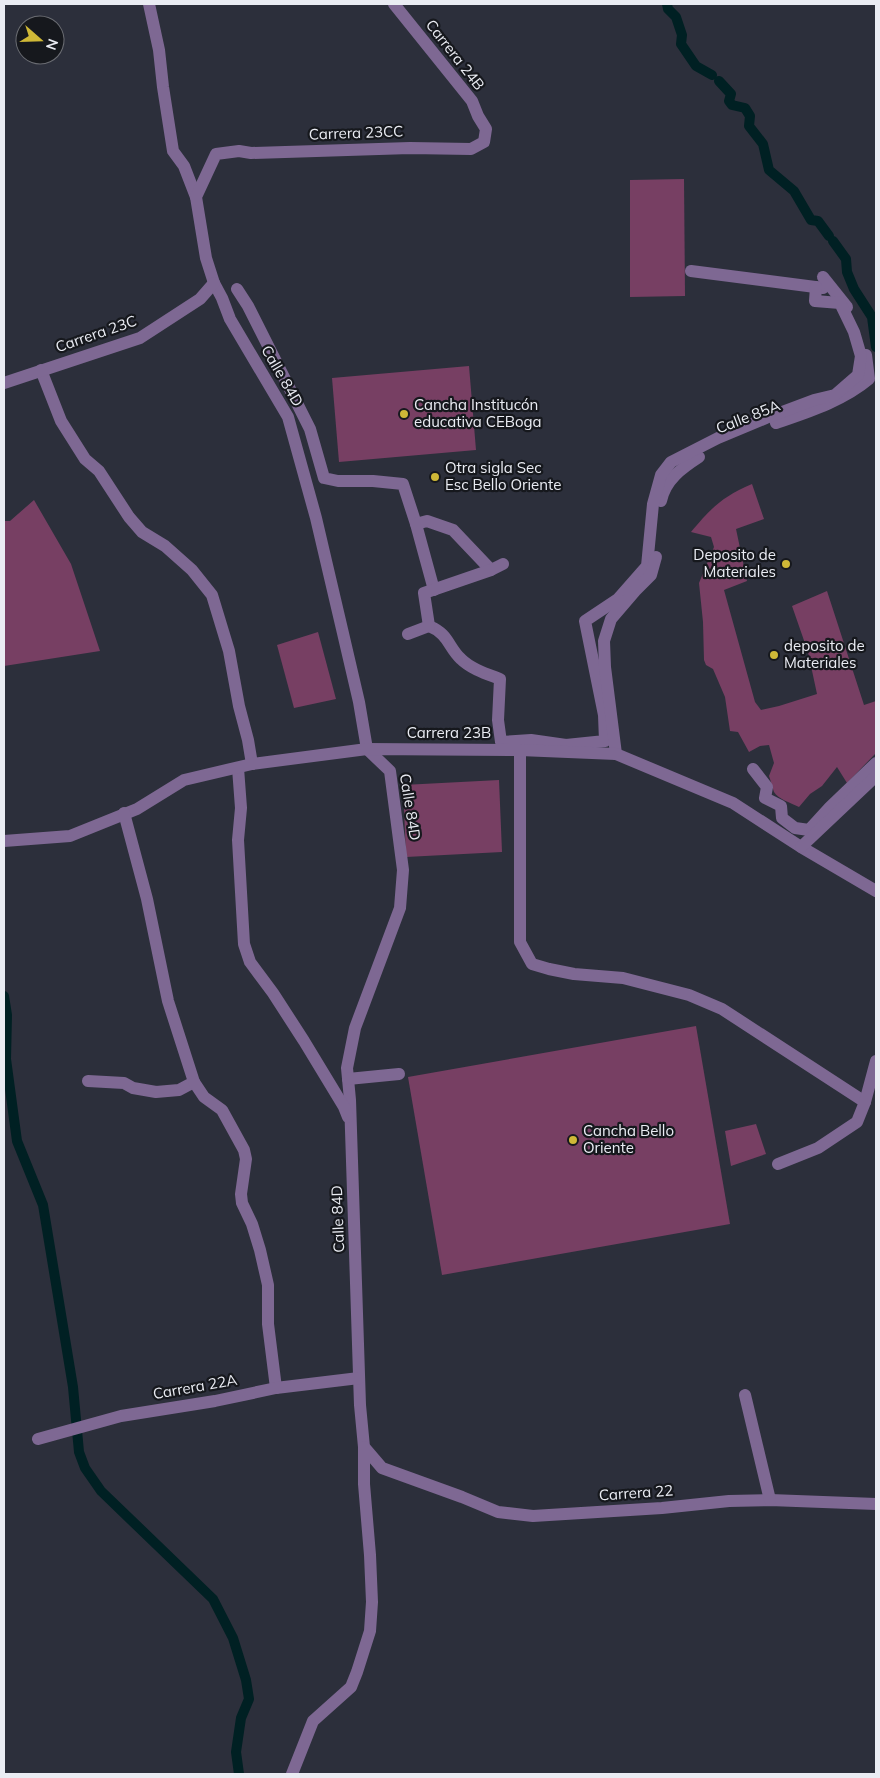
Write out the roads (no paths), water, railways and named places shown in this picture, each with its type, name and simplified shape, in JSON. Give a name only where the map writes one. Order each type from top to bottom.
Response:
[{"type":"street","name":"Calle 84D","points":[[149,4],[159,50],[173,151],[184,166],[196,197],[206,258],[214,283],[230,319],[288,417],[316,518],[338,610],[359,702],[367,750],[390,770],[403,870],[400,908],[355,1028],[348,1068],[359,1378],[372,1602],[370,1631],[351,1687],[313,1721],[292,1774]]},
{"type":"street","name":"Carrera 24B","points":[[394,4],[472,101],[486,129]]},
{"type":"street","name":"Carrera 23CC","points":[[196,197],[216,154],[239,150],[251,153],[410,148],[471,149],[484,142],[486,129]]},
{"type":"street","points":[[408,634],[429,626],[439,630],[461,659],[476,669],[500,679],[498,720],[501,742],[531,740],[566,745],[605,741],[604,716],[585,621],[618,599],[647,566],[653,504],[661,475],[671,462],[718,438],[814,400],[835,395],[858,375],[861,356],[854,332],[840,303],[815,301],[820,282],[691,271]]},
{"type":"street","name":"Calle 85A","points":[[616,754],[605,667],[604,641],[611,619],[635,590],[651,575],[658,552],[657,517],[663,491],[680,468],[723,442],[809,411],[855,390],[868,378],[867,358],[860,327],[833,289],[820,282]]},
{"type":"street","name":"Carrera 23C","points":[[4,383],[140,338],[200,298],[214,283]]},
{"type":"street","points":[[237,289],[248,306],[310,429],[324,478],[338,481],[373,481],[403,484],[434,590]]},
{"type":"street","points":[[41,370],[61,421],[85,459],[99,470],[129,517],[142,532],[164,546],[192,570],[212,595],[229,652],[238,706],[248,740],[252,764]]},
{"type":"street","points":[[416,524],[427,521],[453,530],[491,570]]},
{"type":"street","points":[[429,626],[424,593],[503,564]]},
{"type":"street","name":"Carrera 23B","points":[[4,842],[70,836],[137,809],[184,780],[252,764],[367,750],[520,750],[616,754],[733,803],[876,892]]},
{"type":"street","points":[[520,750],[520,942],[532,964],[574,974],[623,978],[689,995],[722,1009],[865,1102]]},
{"type":"street","points":[[753,769],[767,787],[765,798],[781,806],[782,818],[795,828],[809,830],[830,807],[876,764]]},
{"type":"street","points":[[238,768],[241,808],[238,840],[244,944],[250,962],[304,1041],[344,1107],[351,1124]]},
{"type":"street","points":[[801,847],[876,776]]},
{"type":"street","points":[[124,813],[147,899],[168,1001],[194,1082],[204,1097],[222,1110],[244,1150],[246,1159],[241,1194],[242,1202],[252,1224],[268,1285],[268,1324],[276,1388]]},
{"type":"street","points":[[778,1164],[818,1148],[857,1122],[865,1102],[876,1061]]},
{"type":"street","points":[[348,1079],[399,1074]]},
{"type":"street","points":[[88,1081],[124,1083],[133,1088],[156,1092],[179,1090],[194,1082]]},
{"type":"street","name":"Carrera 22A","points":[[38,1439],[121,1416],[215,1401],[276,1388],[359,1378]]},
{"type":"street","points":[[745,1395],[770,1500]]},
{"type":"street","name":"Carrera 22","points":[[364,1447],[382,1468],[498,1512],[533,1516],[662,1508],[729,1501],[770,1500],[876,1504]]},
{"type":"waterway","points":[[667,4],[668,9],[676,17],[682,35],[681,44],[696,66],[712,75]]},
{"type":"waterway","points":[[719,81],[731,94],[729,101],[732,105],[745,108],[750,116],[749,126],[763,144],[769,170],[794,191],[811,220],[818,221],[829,236]]},
{"type":"waterway","points":[[833,241],[846,259],[847,272],[854,289],[872,317],[876,347]]},
{"type":"waterway","points":[[4,996],[7,1015],[6,1059],[17,1141],[43,1205],[73,1387],[79,1452],[85,1468],[101,1491],[213,1599],[233,1638],[246,1680],[249,1699],[241,1718],[236,1752],[239,1774]]},
{"type":"place","name":"Cancha Institucón educativa CEBoga","points":[[404,414]]},
{"type":"place","name":"Otra sigla Sec Esc Bello Oriente","points":[[435,477]]},
{"type":"place","name":"Deposito de Materiales","points":[[786,564]]},
{"type":"place","name":"deposito de Materiales","points":[[774,655]]},
{"type":"place","name":"Cancha Bello Oriente","points":[[573,1140]]}]
